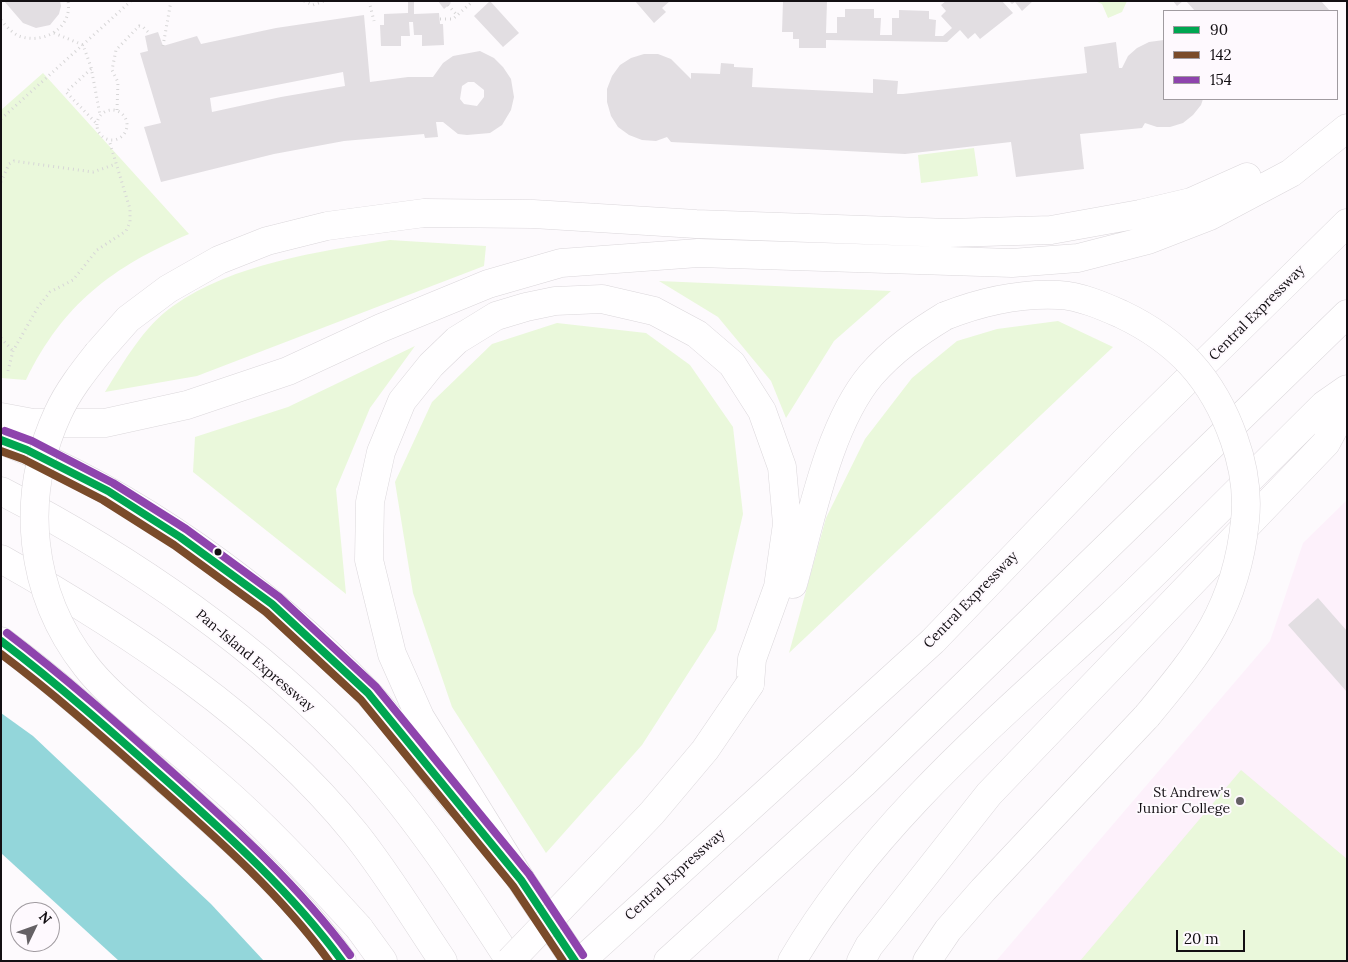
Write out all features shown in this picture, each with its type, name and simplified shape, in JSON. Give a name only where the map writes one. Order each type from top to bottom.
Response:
[{"type":"main road","points":[[382,961],[358,928],[295,858],[242,807],[118,700],[87,667],[64,633],[53,611],[42,578],[35,541],[38,480],[47,443],[58,413],[76,381],[128,319],[168,289],[210,264],[267,241],[327,226],[424,213],[533,214],[696,224],[949,233],[1060,229],[1192,202],[1273,165],[1319,135],[1347,112]]},
{"type":"main road","points":[[1,417],[34,423],[105,423],[187,405],[288,371],[381,328],[488,284],[561,263],[698,252],[1012,262],[1078,258],[1148,240],[1210,216],[1291,173],[1347,128]]},
{"type":"main road","name":"Central Expressway","points":[[581,961],[933,641],[1125,441],[1347,223]]},
{"type":"main road","points":[[510,961],[652,813],[705,750],[750,684],[771,645],[790,595],[816,502],[840,430],[852,404],[870,376],[912,336],[945,316],[979,303],[1012,296],[1061,295],[1104,306],[1142,324],[1174,346],[1211,387],[1226,414],[1241,459],[1246,519],[1239,559],[1228,600],[1210,635],[1148,716],[983,890],[948,930],[927,961]]},
{"type":"main road","points":[[575,961],[521,880],[420,717],[392,654],[369,560],[370,502],[381,452],[402,401],[431,364],[457,340],[496,316],[555,301],[602,299],[654,311],[697,334],[732,364],[762,411],[782,467],[788,524],[778,587],[752,659],[750,684]]},
{"type":"main road","points":[[668,961],[864,784],[1347,314]]},
{"type":"main road","points":[[792,961],[815,921],[879,838],[954,760],[1116,610],[1324,405],[1347,389]]},
{"type":"main road","points":[[861,961],[869,946],[989,794],[1326,443],[1347,404]]},
{"type":"main road","points":[[1,440],[27,450],[108,491],[180,537],[272,604],[368,693],[521,880]]},
{"type":"main road","name":"Pan-Island Expressway","points":[[1,491],[96,544],[201,614],[295,690],[362,757],[446,861],[510,961]]},
{"type":"main road","points":[[1,559],[174,667],[265,742],[311,784],[355,833],[442,961]]},
{"type":"main road","points":[[1,641],[44,673],[217,826],[287,896],[342,961]]},
{"type":"path","points":[[1,20],[10,30],[20,36],[43,37],[54,33],[63,26],[68,16],[68,1]]},
{"type":"path","points":[[1,119],[131,1]]},
{"type":"path","points":[[163,46],[171,1]]},
{"type":"path","points":[[304,1],[313,5],[324,1]]},
{"type":"path","points":[[370,1],[374,22]]},
{"type":"path","points":[[440,19],[453,19],[473,1]]},
{"type":"path","points":[[448,5],[457,15]]},
{"type":"path","points":[[117,110],[118,82],[112,70],[116,50],[139,26],[143,27],[150,34]]},
{"type":"path","points":[[54,33],[83,45],[91,69],[100,115],[97,124]]},
{"type":"path","points":[[91,69],[66,92],[97,124],[100,134],[109,140],[118,139],[125,133],[128,124],[125,116],[117,110],[108,110],[100,115]]},
{"type":"path","points":[[8,371],[13,351],[38,307],[50,292],[73,280],[97,250],[126,231],[130,222],[130,209],[109,140]]},
{"type":"path","points":[[1,182],[9,164],[14,161],[93,172],[116,164]]},
{"type":"path","points":[[1,338],[13,351]]},
{"type":"shaded area","name":"St Andrew's Junior College","points":[[1347,500],[1347,961],[996,961],[1270,641],[1303,543]]},
{"type":"green space","points":[[1095,1],[1127,1],[1122,12],[1108,18],[1102,4]]},
{"type":"green space","points":[[43,73],[189,234],[136,260],[92,291],[56,330],[40,353],[26,380],[1,378],[1,110]]},
{"type":"green space","points":[[974,148],[978,176],[921,183],[918,155]]},
{"type":"green space","points":[[390,240],[486,246],[484,266],[197,376],[105,392],[143,334],[162,314],[197,291],[249,269],[277,261]]},
{"type":"green space","points":[[659,281],[891,291],[834,341],[786,418],[771,381],[718,317]]},
{"type":"green space","points":[[1058,321],[1113,347],[789,653],[826,518],[865,439],[912,378],[957,341],[997,329]]},
{"type":"green space","points":[[557,323],[646,333],[690,365],[733,427],[743,514],[716,630],[642,745],[546,853],[452,707],[413,593],[395,482],[432,402],[492,344]]},
{"type":"green space","points":[[415,346],[370,408],[336,489],[346,594],[193,472],[195,437],[288,407]]},
{"type":"green space","points":[[1241,770],[1347,859],[1347,961],[1080,961]]},
{"type":"water","points":[[1,713],[33,736],[211,904],[264,961],[119,961],[60,907],[60,902],[55,902],[1,853]]},
{"type":"building","points":[[4,1],[60,1],[61,6],[59,14],[50,25],[36,28],[23,23]]},
{"type":"building","points":[[408,1],[414,1],[414,14],[439,13],[440,24],[443,24],[444,45],[422,46],[422,35],[414,35],[413,22],[409,22],[410,36],[401,36],[401,46],[381,46],[380,25],[384,25],[384,14],[408,13]]},
{"type":"building","points":[[438,1],[449,1],[451,3],[444,9]]},
{"type":"building","points":[[490,1],[519,33],[503,47],[474,16]]},
{"type":"building","points":[[635,1],[670,1],[662,8],[666,12],[654,23]]},
{"type":"building","points":[[783,1],[827,1],[826,33],[837,33],[837,17],[845,17],[845,9],[874,9],[874,18],[881,18],[880,35],[892,35],[892,18],[899,18],[899,10],[929,11],[929,19],[936,20],[935,36],[943,36],[952,28],[941,16],[946,11],[941,5],[946,1],[1002,1],[1013,13],[980,39],[975,33],[968,39],[960,30],[947,42],[826,40],[826,48],[799,48],[799,39],[793,39],[793,32],[782,32]]},
{"type":"building","points":[[1009,1],[1033,1],[1022,11],[1015,2],[1012,4]]},
{"type":"building","points":[[1173,1],[1183,1],[1177,6]]},
{"type":"building","points":[[1186,1],[1321,1],[1329,10],[1194,10]]},
{"type":"building","points":[[364,15],[370,82],[408,77],[433,77],[443,63],[453,56],[480,51],[494,58],[511,79],[514,97],[511,110],[502,125],[490,133],[458,134],[443,122],[436,122],[438,137],[425,138],[424,134],[344,141],[274,154],[161,182],[144,127],[161,123],[140,53],[148,51],[145,36],[158,32],[163,46],[197,36],[201,44],[276,28]],"holes":[[[343,72],[345,86],[212,112],[210,98]],[[468,82],[474,82],[484,90],[484,97],[477,106],[464,104],[460,99],[462,86]]]},
{"type":"building","points":[[1163,40],[1163,100],[1203,100],[1193,115],[1183,123],[1170,127],[1157,127],[1145,123],[1142,128],[1080,134],[1084,169],[1016,177],[1011,142],[905,154],[671,142],[667,137],[656,141],[642,140],[629,135],[618,127],[611,116],[607,102],[607,89],[612,76],[620,65],[631,58],[644,54],[658,54],[671,59],[691,79],[691,73],[720,74],[721,63],[734,64],[734,67],[753,68],[752,87],[873,93],[873,79],[898,81],[897,94],[903,94],[1087,73],[1084,47],[1116,42],[1119,68],[1122,68],[1128,56],[1137,48],[1149,42]]},
{"type":"building","points":[[1318,598],[1347,631],[1347,692],[1288,625]]},
{"type":"transit line","name":"154","points":[[5,431],[32,441],[113,483],[186,529],[279,597],[376,687],[529,874],[583,955]]},
{"type":"transit line","name":"90","points":[[1,440],[27,450],[108,491],[180,537],[272,604],[368,693],[521,880],[575,961]]},
{"type":"transit line","name":"142","points":[[1,451],[23,459],[103,500],[174,545],[266,612],[361,700],[513,886],[563,961]]},
{"type":"transit line","name":"154","points":[[7,633],[112,719],[244,837],[310,905],[350,955]]},
{"type":"transit line","name":"90","points":[[1,641],[106,727],[237,845],[302,912],[342,961]]},
{"type":"transit line","name":"142","points":[[1,654],[82,720],[228,849],[271,891],[329,961]]},
{"type":"place","name":"St Andrew's Junior College","points":[[1240,801]]}]
